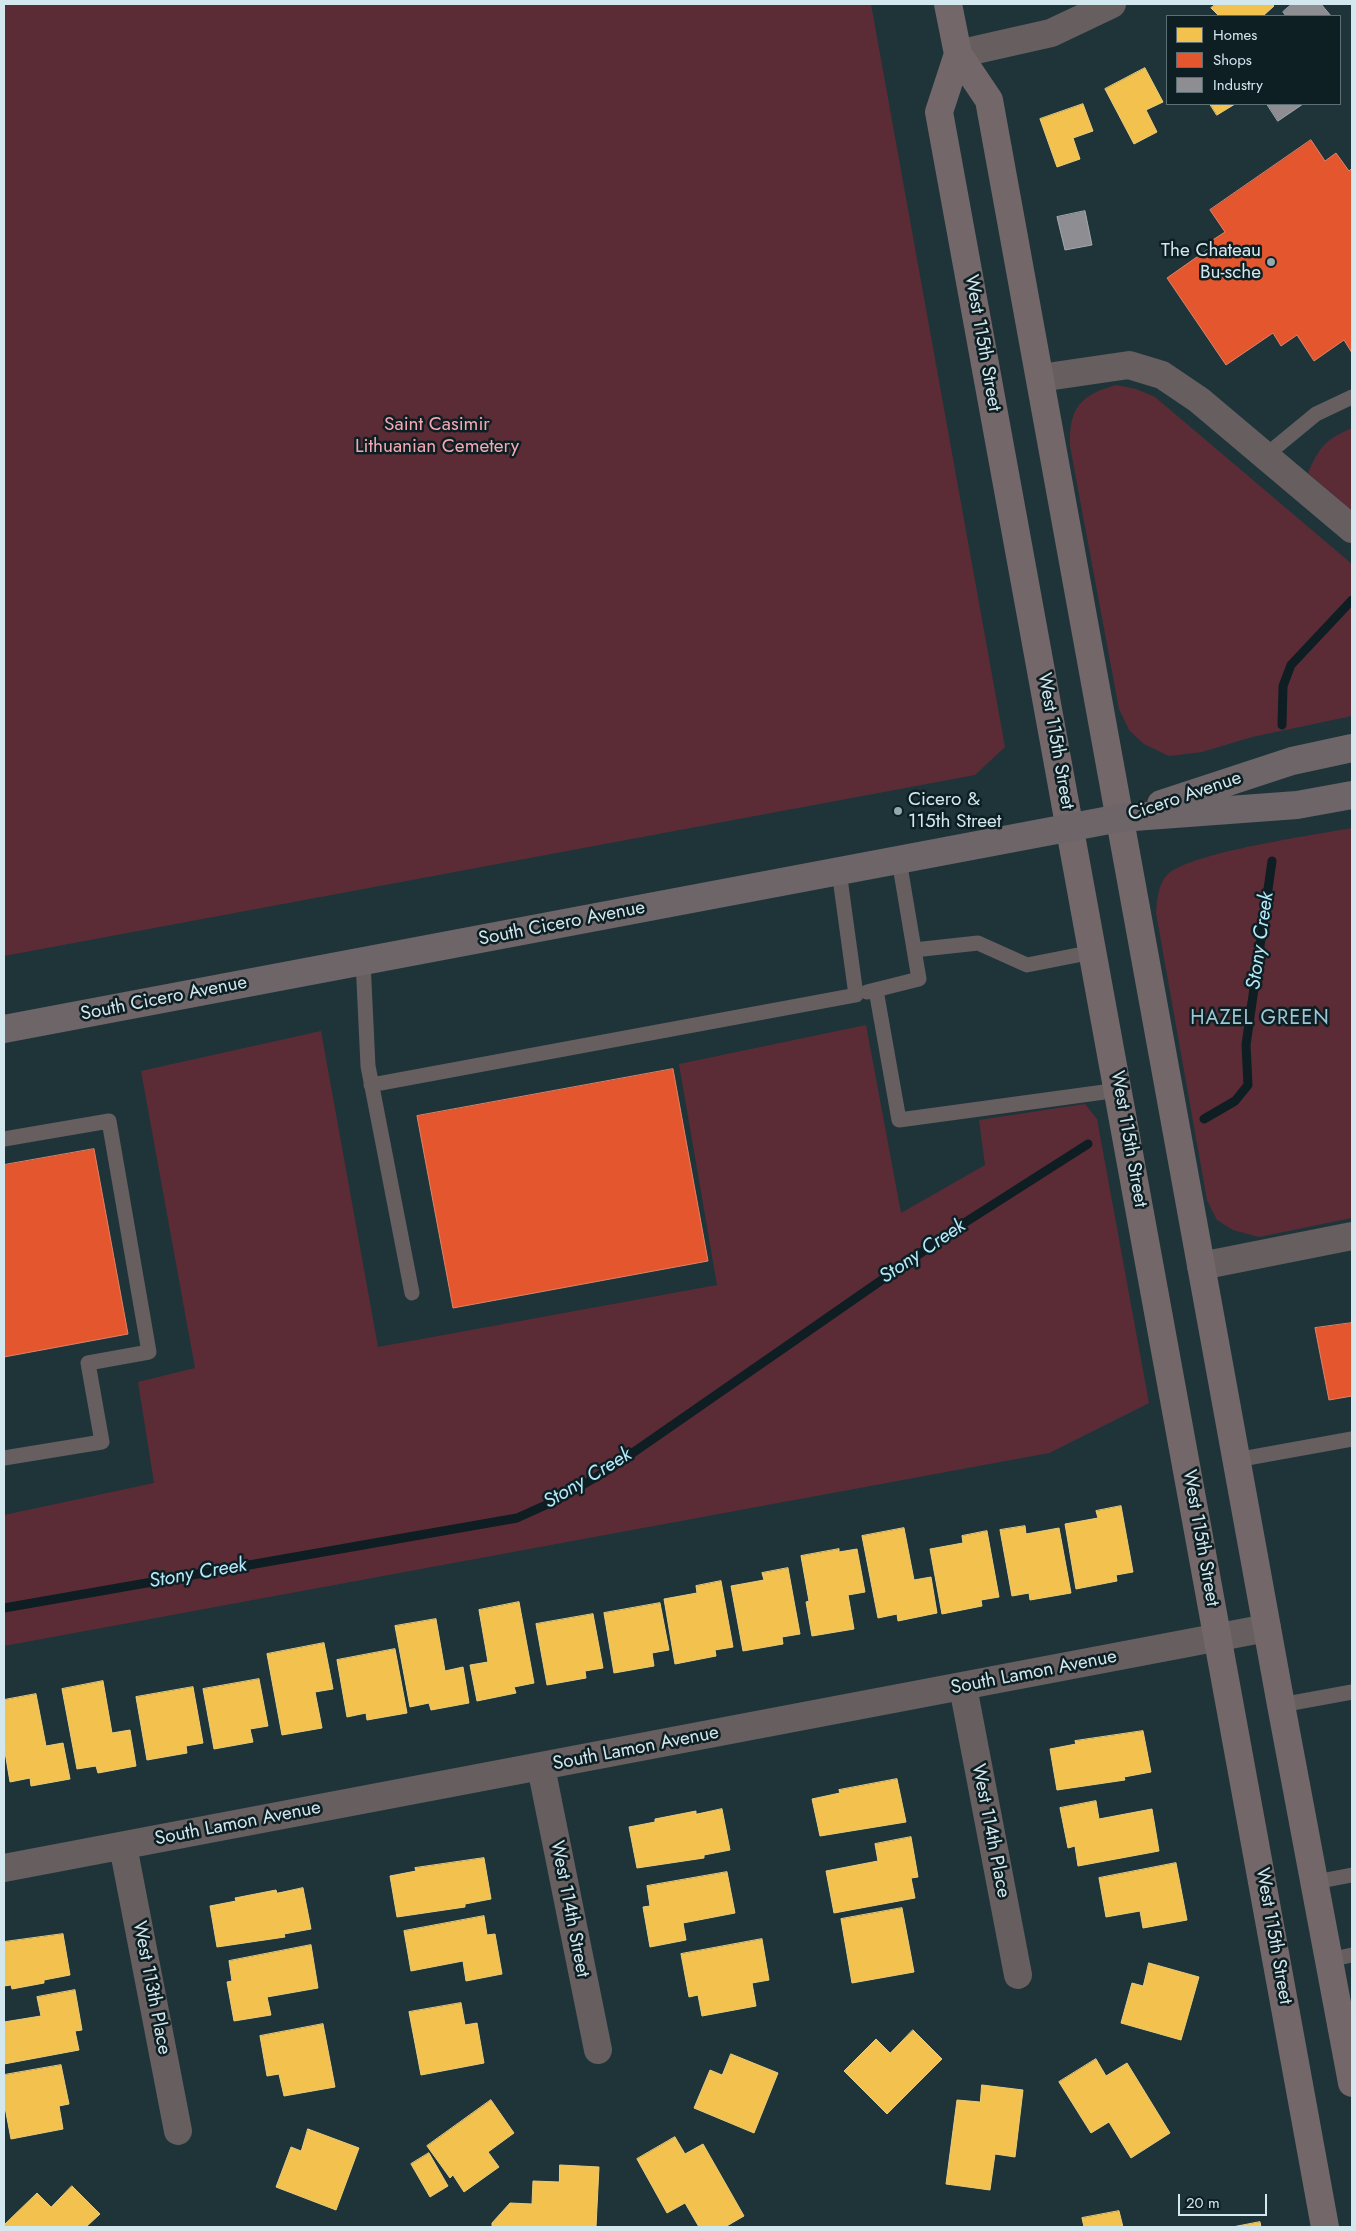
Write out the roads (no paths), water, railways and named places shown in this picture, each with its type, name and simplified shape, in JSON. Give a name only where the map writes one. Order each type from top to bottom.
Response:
[{"type":"main road","name":"Cicero Avenue","points":[[1120,818],[1292,761],[1352,748]]},
{"type":"main road","name":"Cicero Avenue","points":[[1120,818],[1297,805],[1352,795]]},
{"type":"main road","name":"South Cicero Avenue","points":[[4,1029],[1120,818]]},
{"type":"street","name":"West 115th Street","points":[[948,4],[958,54],[989,100],[1281,1705],[1315,1882],[1341,1957],[1352,2083]]},
{"type":"street","points":[[958,54],[1051,33],[1112,4]]},
{"type":"street","name":"West 115th Street","points":[[958,54],[940,112],[1325,2227]]},
{"type":"street","points":[[1040,378],[1129,365],[1162,375],[1199,400],[1352,529]]},
{"type":"street","points":[[1201,1266],[1352,1236]]},
{"type":"street","name":"South Lamon Avenue","points":[[4,1868],[1267,1628]]},
{"type":"street","name":"West 114th Place","points":[[963,1687],[1018,1975]]},
{"type":"street","name":"West 114th Street","points":[[541,1767],[598,2050]]},
{"type":"street","name":"West 113th Place","points":[[123,1846],[178,2131]]},
{"type":"lane","points":[[1265,456],[1316,414],[1352,397]]},
{"type":"lane","points":[[372,1084],[856,995],[919,979],[899,860]]},
{"type":"lane","points":[[838,871],[856,995]]},
{"type":"lane","points":[[914,950],[978,942],[1027,965],[1094,952]]},
{"type":"lane","points":[[363,961],[368,1066],[412,1293]]},
{"type":"lane","points":[[876,990],[899,1120],[1119,1090]]},
{"type":"lane","points":[[4,1139],[109,1121],[149,1352],[88,1363],[102,1442],[4,1458]]},
{"type":"lane","points":[[1236,1460],[1352,1439]]},
{"type":"lane","points":[[1281,1705],[1352,1692]]},
{"type":"lane","points":[[1315,1882],[1352,1875]]},
{"type":"waterway","name":"Stony Creek","points":[[1282,725],[1283,686],[1291,665],[1352,600]]},
{"type":"waterway","name":"Stony Creek","points":[[1204,1119],[1235,1101],[1248,1085],[1246,1045],[1272,861]]},
{"type":"waterway","name":"Stony Creek","points":[[4,1608],[517,1518],[559,1499],[608,1470],[961,1225],[1088,1144]]},
{"type":"place","name":"The Chateau Bu-sche","points":[[1271,262]]},
{"type":"place","name":"Cicero & 115th Street","points":[[898,811]]},
{"type":"district","name":"HAZEL GREEN","points":[[1260,1019]]},
{"type":"park label","name":"Saint Casimir Lithuanian Cemetery","points":[[437,436]]}]
